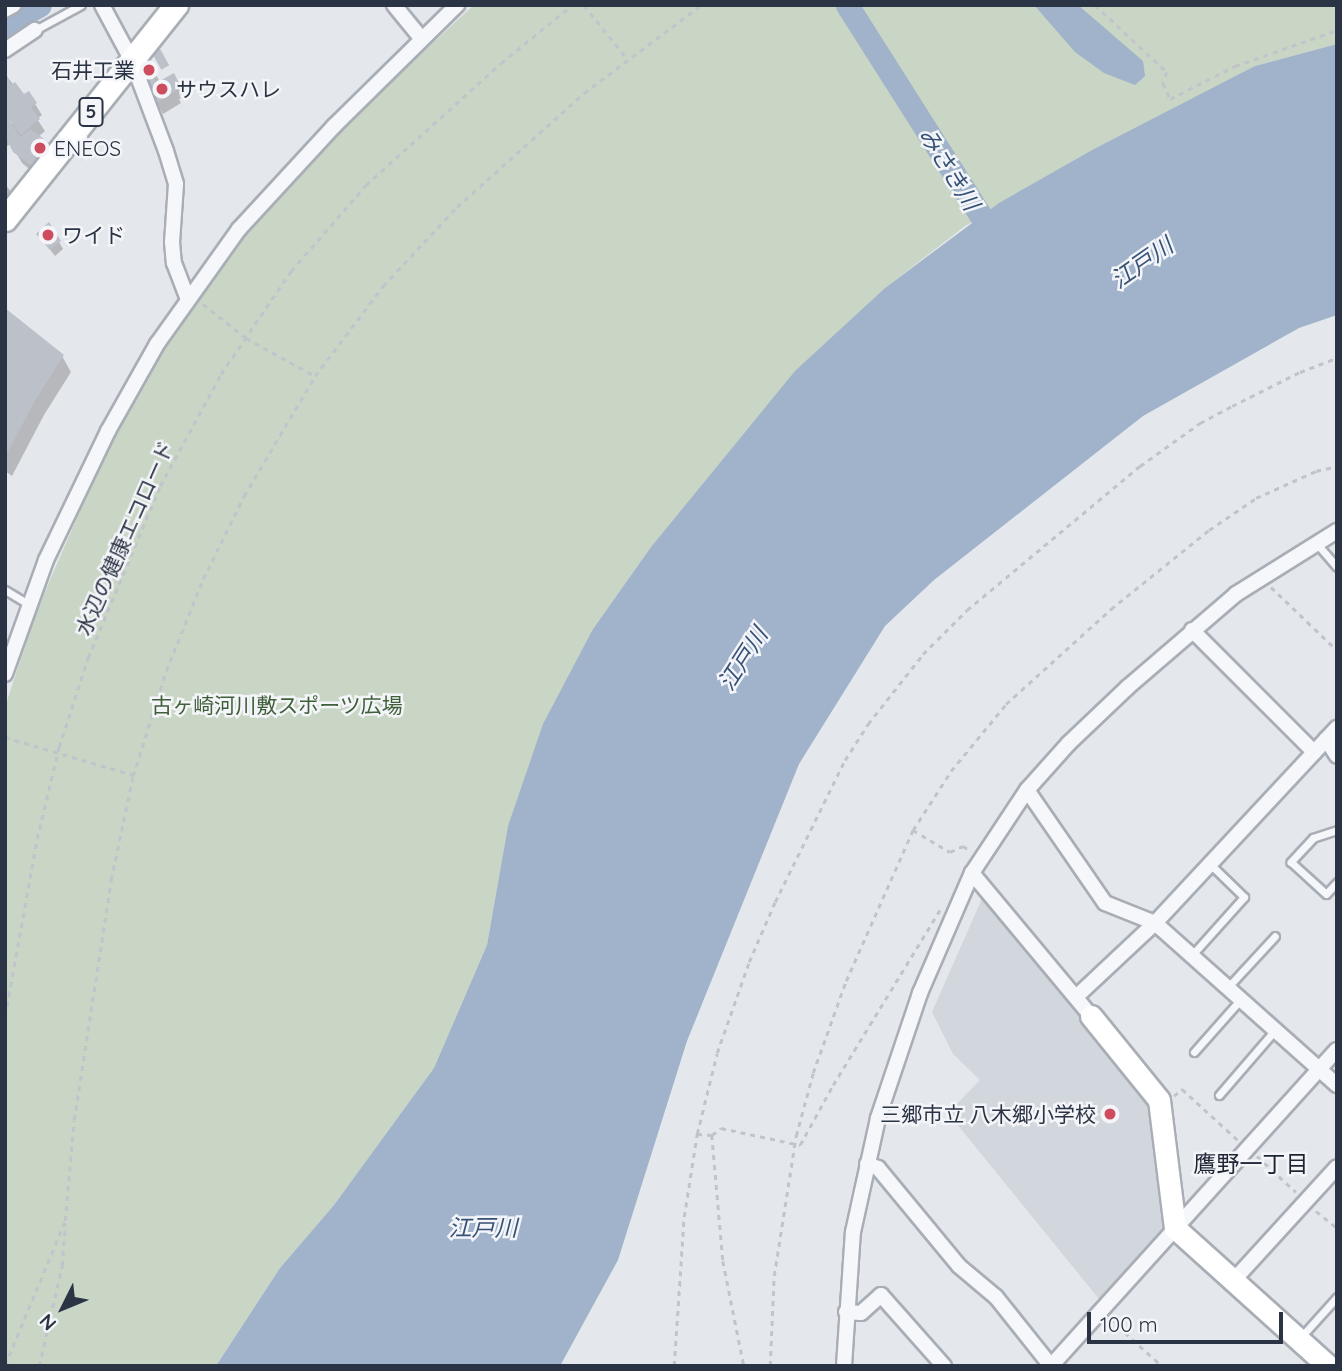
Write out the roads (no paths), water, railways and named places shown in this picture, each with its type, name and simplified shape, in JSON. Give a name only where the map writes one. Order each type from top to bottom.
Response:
[{"type":"main road","name":"5","points":[[5,219],[176,5]]},
{"type":"street","points":[[5,10],[13,5]]},
{"type":"street","points":[[102,5],[132,61],[153,111],[176,184],[172,242],[181,286],[194,300]]},
{"type":"street","points":[[394,5],[421,38]]},
{"type":"street","points":[[5,674],[28,604],[108,431],[157,344],[194,300],[239,229],[334,126],[457,5]]},
{"type":"street","points":[[5,50],[35,30]]},
{"type":"street","points":[[844,1366],[853,1231],[867,1164],[905,1032],[972,873],[1027,790],[1069,743],[1192,630],[1236,594],[1315,542],[1337,531]]},
{"type":"street","points":[[1192,630],[1314,752]]},
{"type":"street","points":[[1076,997],[1156,923],[1337,728]]},
{"type":"street","points":[[1326,739],[1337,755]]},
{"type":"street","points":[[1027,790],[1099,898],[1105,903],[1156,923],[1337,1085]]},
{"type":"street","points":[[972,873],[1159,1100],[1175,1228],[1328,1366]]},
{"type":"street","points":[[867,1164],[877,1168],[958,1266],[996,1297],[1051,1366],[1337,1050]]},
{"type":"street","points":[[1233,1281],[1337,1167]]},
{"type":"street","points":[[846,1312],[861,1313],[881,1295],[944,1366]]},
{"type":"lane","points":[[35,30],[81,5]]},
{"type":"lane","points":[[1315,542],[1337,567]]},
{"type":"lane","points":[[5,590],[28,604]]},
{"type":"lane","points":[[1337,830],[1313,838],[1291,862],[1326,894],[1337,883]]},
{"type":"lane","points":[[1192,956],[1244,897],[1210,864]]},
{"type":"lane","points":[[1228,987],[1275,936]]},
{"type":"lane","points":[[1194,1052],[1241,999]]},
{"type":"lane","points":[[1219,1095],[1276,1029]]},
{"type":"lane","points":[[1299,1339],[1337,1297]]},
{"type":"water","points":[[1034,5],[1078,5],[1143,61],[1145,76],[1135,85],[1104,73],[1075,52]]},
{"type":"water","name":"江戸川","points":[[1337,44],[1337,315],[1299,328],[1143,416],[934,580],[885,626],[799,764],[687,1041],[618,1260],[560,1366],[216,1366],[280,1268],[334,1205],[434,1068],[487,945],[508,826],[543,724],[593,629],[651,547],[795,371],[885,288],[999,203],[1094,149],[1255,66]]},
{"type":"waterway","points":[[5,25],[40,5]]},
{"type":"waterway","name":"みさき川","points":[[847,5],[996,240]]},
{"type":"place","name":"石井工業","points":[[149,70]]},
{"type":"place","name":"サウスハレ","points":[[162,89]]},
{"type":"place","name":"ENEOS","points":[[40,148]]},
{"type":"place","name":"ワイド","points":[[48,235]]},
{"type":"place","name":"三郷市立 八木郷小学校","points":[[1110,1114]]},
{"type":"district","name":"鷹野一丁目","points":[[1251,1164]]},
{"type":"park label","name":"古ヶ崎河川敷スポーツ広場","points":[[277,705]]}]
